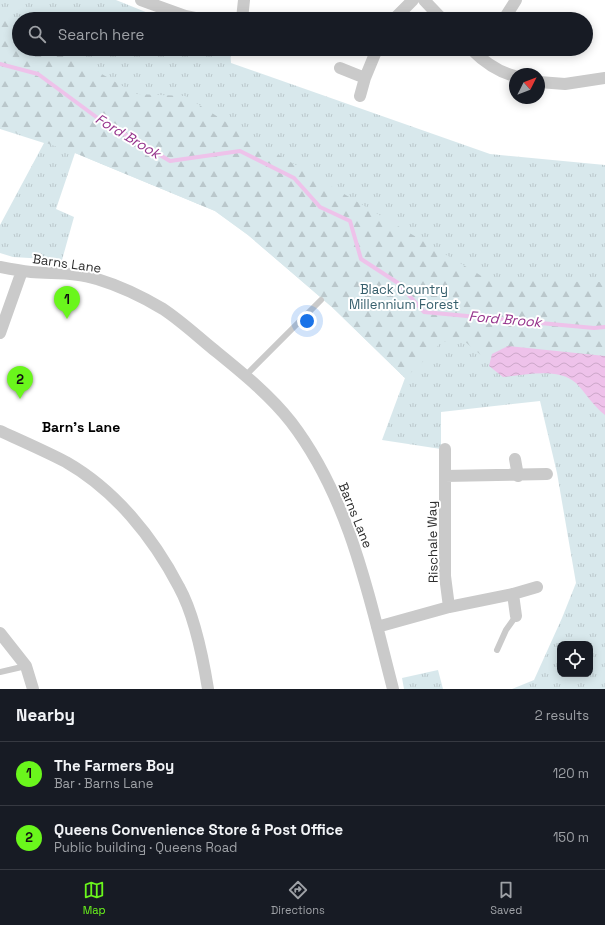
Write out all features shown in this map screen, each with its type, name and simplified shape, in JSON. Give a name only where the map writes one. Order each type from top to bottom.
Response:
[{"type":"street","points":[[141,0],[174,12]]},
{"type":"street","points":[[243,12],[244,0]]},
{"type":"street","points":[[401,12],[414,0]]},
{"type":"street","points":[[424,0],[435,12]]},
{"type":"street","points":[[508,12],[516,0]]},
{"type":"street","points":[[360,96],[365,78],[374,56]]},
{"type":"street","points":[[480,56],[488,63],[509,75]]},
{"type":"street","points":[[340,68],[365,78]]},
{"type":"street","points":[[545,82],[565,84],[604,81]]},
{"type":"street","name":"Barns Lane","points":[[0,267],[22,271],[96,278],[124,289],[169,314],[245,376],[272,401],[291,422],[322,470],[346,525],[364,578],[393,689]]},
{"type":"street","points":[[0,333],[22,271]]},
{"type":"street","points":[[0,431],[66,463],[95,482],[125,508],[154,545],[180,588],[195,626],[208,689]]},
{"type":"street","name":"Rischale Way","points":[[445,449],[445,576],[449,607]]},
{"type":"street","points":[[515,459],[518,476]]},
{"type":"street","points":[[445,476],[518,476],[547,474]]},
{"type":"street","points":[[377,627],[449,607],[513,594],[537,587]]},
{"type":"street","points":[[513,594],[516,616]]},
{"type":"street","points":[[0,633],[26,666],[33,689]]},
{"type":"lane","points":[[245,376],[321,300]]},
{"type":"lane","points":[[497,650],[506,630],[516,616]]},
{"type":"lane","points":[[0,672],[26,666]]},
{"type":"green space","points":[[0,0],[116,0],[146,12],[12,12],[12,56],[230,56],[231,63],[490,154],[605,165],[605,689],[512,689],[534,680],[576,583],[557,473],[540,401],[441,412],[441,449],[382,440],[405,378],[333,308],[248,235],[215,211],[75,153],[56,209],[74,217],[62,260],[13,257],[0,253],[0,225],[44,143],[0,129]]},
{"type":"green space","name":"Black Country Millennium Forest","points":[[0,14],[12,21],[12,56],[71,56],[136,94],[185,96],[267,148],[485,278],[605,282],[605,356],[508,346],[492,354],[482,356],[463,340],[441,342],[429,356],[405,378],[333,308],[248,235],[215,211],[75,153],[0,127]]},
{"type":"green space","points":[[438,670],[443,689],[404,689],[402,678]]},
{"type":"water","points":[[508,346],[605,356],[605,415],[597,408],[576,383],[569,378],[560,375],[541,373],[503,377],[489,366],[492,354]]},
{"type":"waterway","name":"Ford Brook","points":[[0,64],[38,74],[99,119],[170,161],[240,151],[294,178],[320,207],[350,221],[361,259],[398,283],[424,312],[594,328],[605,327]]},
{"type":"place","name":"The Farmers Boy","points":[[67,319]]},
{"type":"place","name":"Queens Convenience Store & Post Office","points":[[20,399]]},
{"type":"district","name":"Barn's Lane","points":[[81,427]]}]
